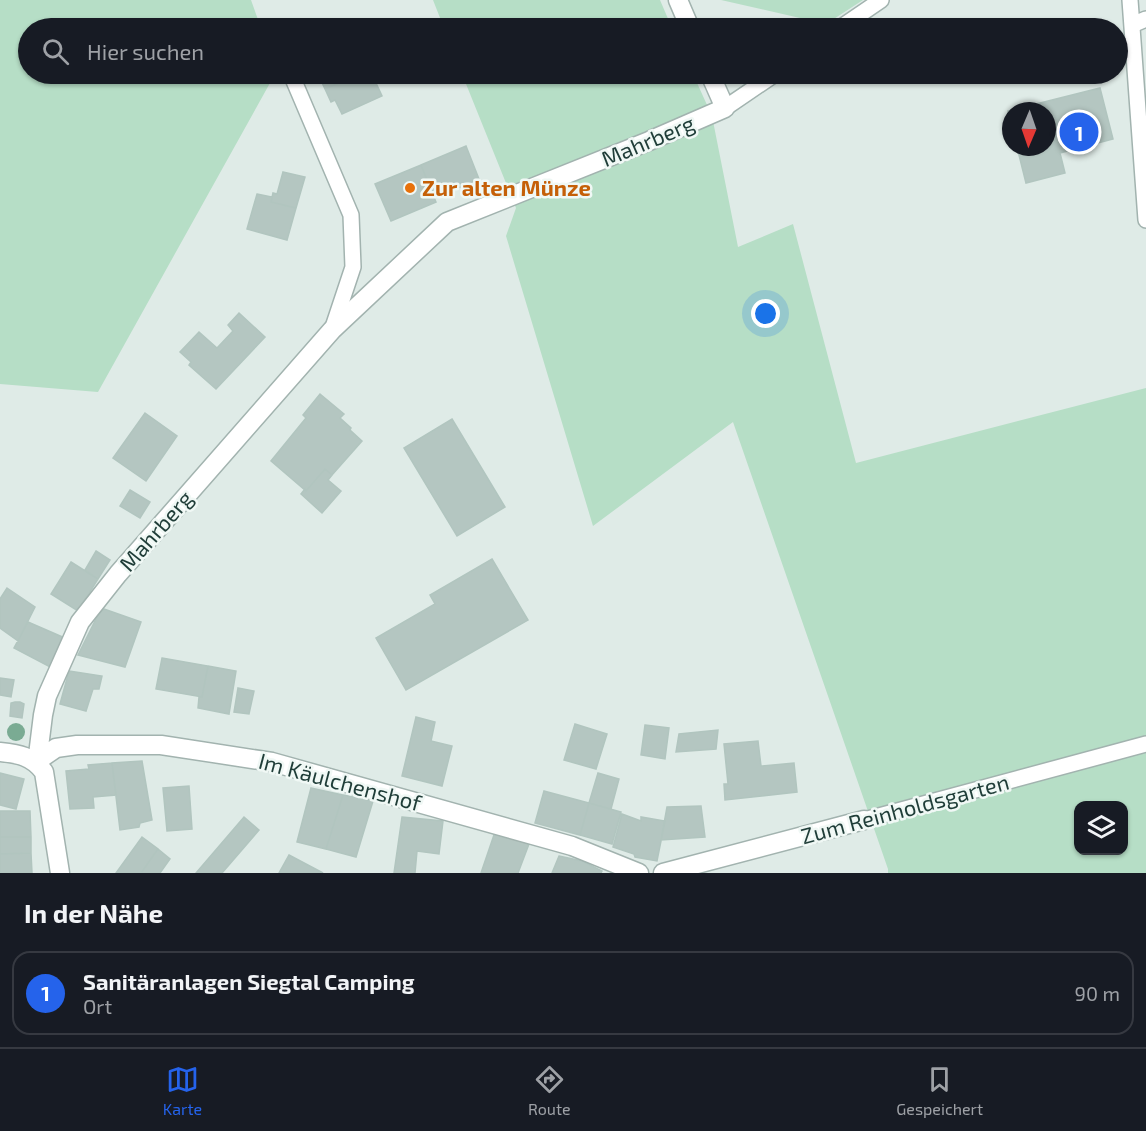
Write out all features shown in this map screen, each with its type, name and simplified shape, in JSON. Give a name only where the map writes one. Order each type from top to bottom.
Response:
[{"type":"street","points":[[678,0],[686,18]]},
{"type":"street","points":[[714,84],[725,108]]},
{"type":"street","name":"Mahrberg","points":[[37,763],[47,696],[81,622],[118,574],[332,330],[447,222],[650,141],[725,108]]},
{"type":"street","name":"Im Käulchenshof","points":[[37,763],[56,748],[77,745],[161,745],[272,762],[572,846],[639,873]]},
{"type":"street","points":[[0,752],[21,754],[37,763],[44,772],[58,871]]},
{"type":"street","name":"Zum Reinholdsgarten","points":[[663,873],[864,820]]},
{"type":"lane","points":[[855,18],[881,0]]},
{"type":"lane","points":[[1130,0],[1139,22],[1146,220]]},
{"type":"lane","name":"Mahrberg","points":[[295,84],[351,215],[353,267],[332,330]]},
{"type":"lane","points":[[725,108],[760,84]]},
{"type":"lane","name":"Zum Reinholdsgarten","points":[[864,820],[1146,744]]},
{"type":"green space","points":[[0,0],[251,0],[257,18],[18,18],[18,84],[269,84],[98,392],[0,384]]},
{"type":"green space","points":[[433,0],[660,0],[668,18],[440,18]]},
{"type":"green space","points":[[721,0],[863,0],[835,18],[800,18]]},
{"type":"green space","points":[[466,84],[698,84],[712,116],[738,247],[793,224],[856,463],[1146,388],[1146,873],[888,873],[733,422],[593,526],[506,236],[516,208]]},
{"type":"building","points":[[323,84],[337,84],[325,89]]},
{"type":"building","points":[[337,84],[376,84],[382,96],[342,114],[335,100],[331,102],[325,89]]},
{"type":"building","points":[[1100,88],[1113,139],[1060,153],[1065,173],[1026,183],[1019,156],[1056,156],[1056,102],[1044,102]]},
{"type":"building","points":[[466,146],[479,179],[434,198],[421,165]]},
{"type":"building","points":[[421,165],[436,202],[391,221],[375,184]]},
{"type":"building","points":[[283,172],[305,177],[296,208],[271,202],[273,193],[277,194]]},
{"type":"building","points":[[257,194],[272,197],[271,202],[296,208],[287,240],[247,229]]},
{"type":"building","points":[[239,313],[265,337],[216,389],[189,365],[191,362],[180,352],[199,332],[217,348],[233,331],[228,325]]},
{"type":"building","points":[[320,394],[344,414],[340,418],[362,441],[332,475],[325,469],[306,491],[271,461],[306,418],[303,415]]},
{"type":"building","points":[[145,413],[177,436],[146,481],[113,458]]},
{"type":"building","points":[[452,419],[505,507],[457,536],[404,448]]},
{"type":"building","points":[[325,469],[332,475],[328,480],[341,491],[322,513],[301,494]]},
{"type":"building","points":[[130,490],[150,502],[140,518],[120,506]]},
{"type":"building","points":[[96,551],[110,560],[98,579],[85,570]]},
{"type":"building","points":[[492,559],[528,620],[406,690],[376,638],[435,604],[430,595]]},
{"type":"building","points":[[71,562],[98,579],[78,611],[51,594]]},
{"type":"building","points":[[7,588],[35,607],[18,641],[0,628],[0,599]]},
{"type":"building","points":[[104,609],[141,622],[125,667],[78,655],[98,615]]},
{"type":"building","points":[[28,622],[67,639],[54,669],[14,648]]},
{"type":"building","points":[[162,658],[208,666],[202,697],[156,689]]},
{"type":"building","points":[[208,666],[236,671],[229,714],[198,708]]},
{"type":"building","points":[[69,671],[102,676],[99,689],[93,689],[86,711],[60,704]]},
{"type":"building","points":[[0,678],[14,680],[11,697],[0,695]]},
{"type":"building","points":[[238,688],[254,691],[249,714],[234,712]]},
{"type":"building","points":[[11,703],[24,704],[22,718],[10,716]]},
{"type":"building","points":[[416,717],[435,722],[431,741],[452,746],[442,786],[402,776]]},
{"type":"building","points":[[575,724],[607,734],[596,769],[564,760]]},
{"type":"building","points":[[645,725],[669,728],[665,759],[641,755]]},
{"type":"building","points":[[718,730],[716,749],[676,752],[679,734]]},
{"type":"building","points":[[758,741],[761,766],[794,763],[797,792],[725,800],[724,784],[728,784],[724,744]]},
{"type":"building","points":[[142,761],[152,820],[140,823],[139,827],[120,830],[112,763]]},
{"type":"building","points":[[112,763],[116,795],[93,797],[94,808],[70,809],[66,771],[89,769],[88,765]]},
{"type":"building","points":[[0,773],[24,779],[16,809],[0,805]]},
{"type":"building","points":[[598,773],[619,779],[611,809],[589,803]]},
{"type":"building","points":[[189,786],[192,829],[167,831],[163,788]]},
{"type":"building","points":[[311,788],[343,795],[326,849],[297,842]]},
{"type":"building","points":[[544,791],[589,803],[580,835],[535,823]]},
{"type":"building","points":[[343,795],[373,801],[356,857],[326,849]]},
{"type":"building","points":[[589,803],[621,812],[612,844],[580,835]]},
{"type":"building","points":[[701,806],[705,837],[661,840],[667,807]]},
{"type":"building","points":[[0,811],[30,811],[31,837],[0,837]]},
{"type":"building","points":[[622,814],[641,821],[641,817],[665,821],[657,861],[635,857],[634,854],[613,847]]},
{"type":"building","points":[[244,817],[259,830],[222,873],[196,873]]},
{"type":"building","points":[[402,817],[443,821],[439,854],[417,851],[415,873],[394,873]]},
{"type":"building","points":[[495,832],[529,844],[518,873],[481,873]]},
{"type":"building","points":[[0,837],[31,837],[31,853],[0,854]]},
{"type":"building","points":[[142,837],[158,849],[141,873],[116,873]]},
{"type":"building","points":[[158,849],[170,859],[160,873],[141,873]]},
{"type":"building","points":[[31,853],[32,873],[0,873],[0,854]]},
{"type":"building","points":[[289,855],[323,873],[279,873]]},
{"type":"building","points":[[559,856],[582,861],[602,871],[601,873],[552,873]]},
{"type":"place","name":"Sanitäranlagen Siegtal Camping","points":[[1079,132]]},
{"type":"place","name":"Zur alten Münze","points":[[410,188]]}]
